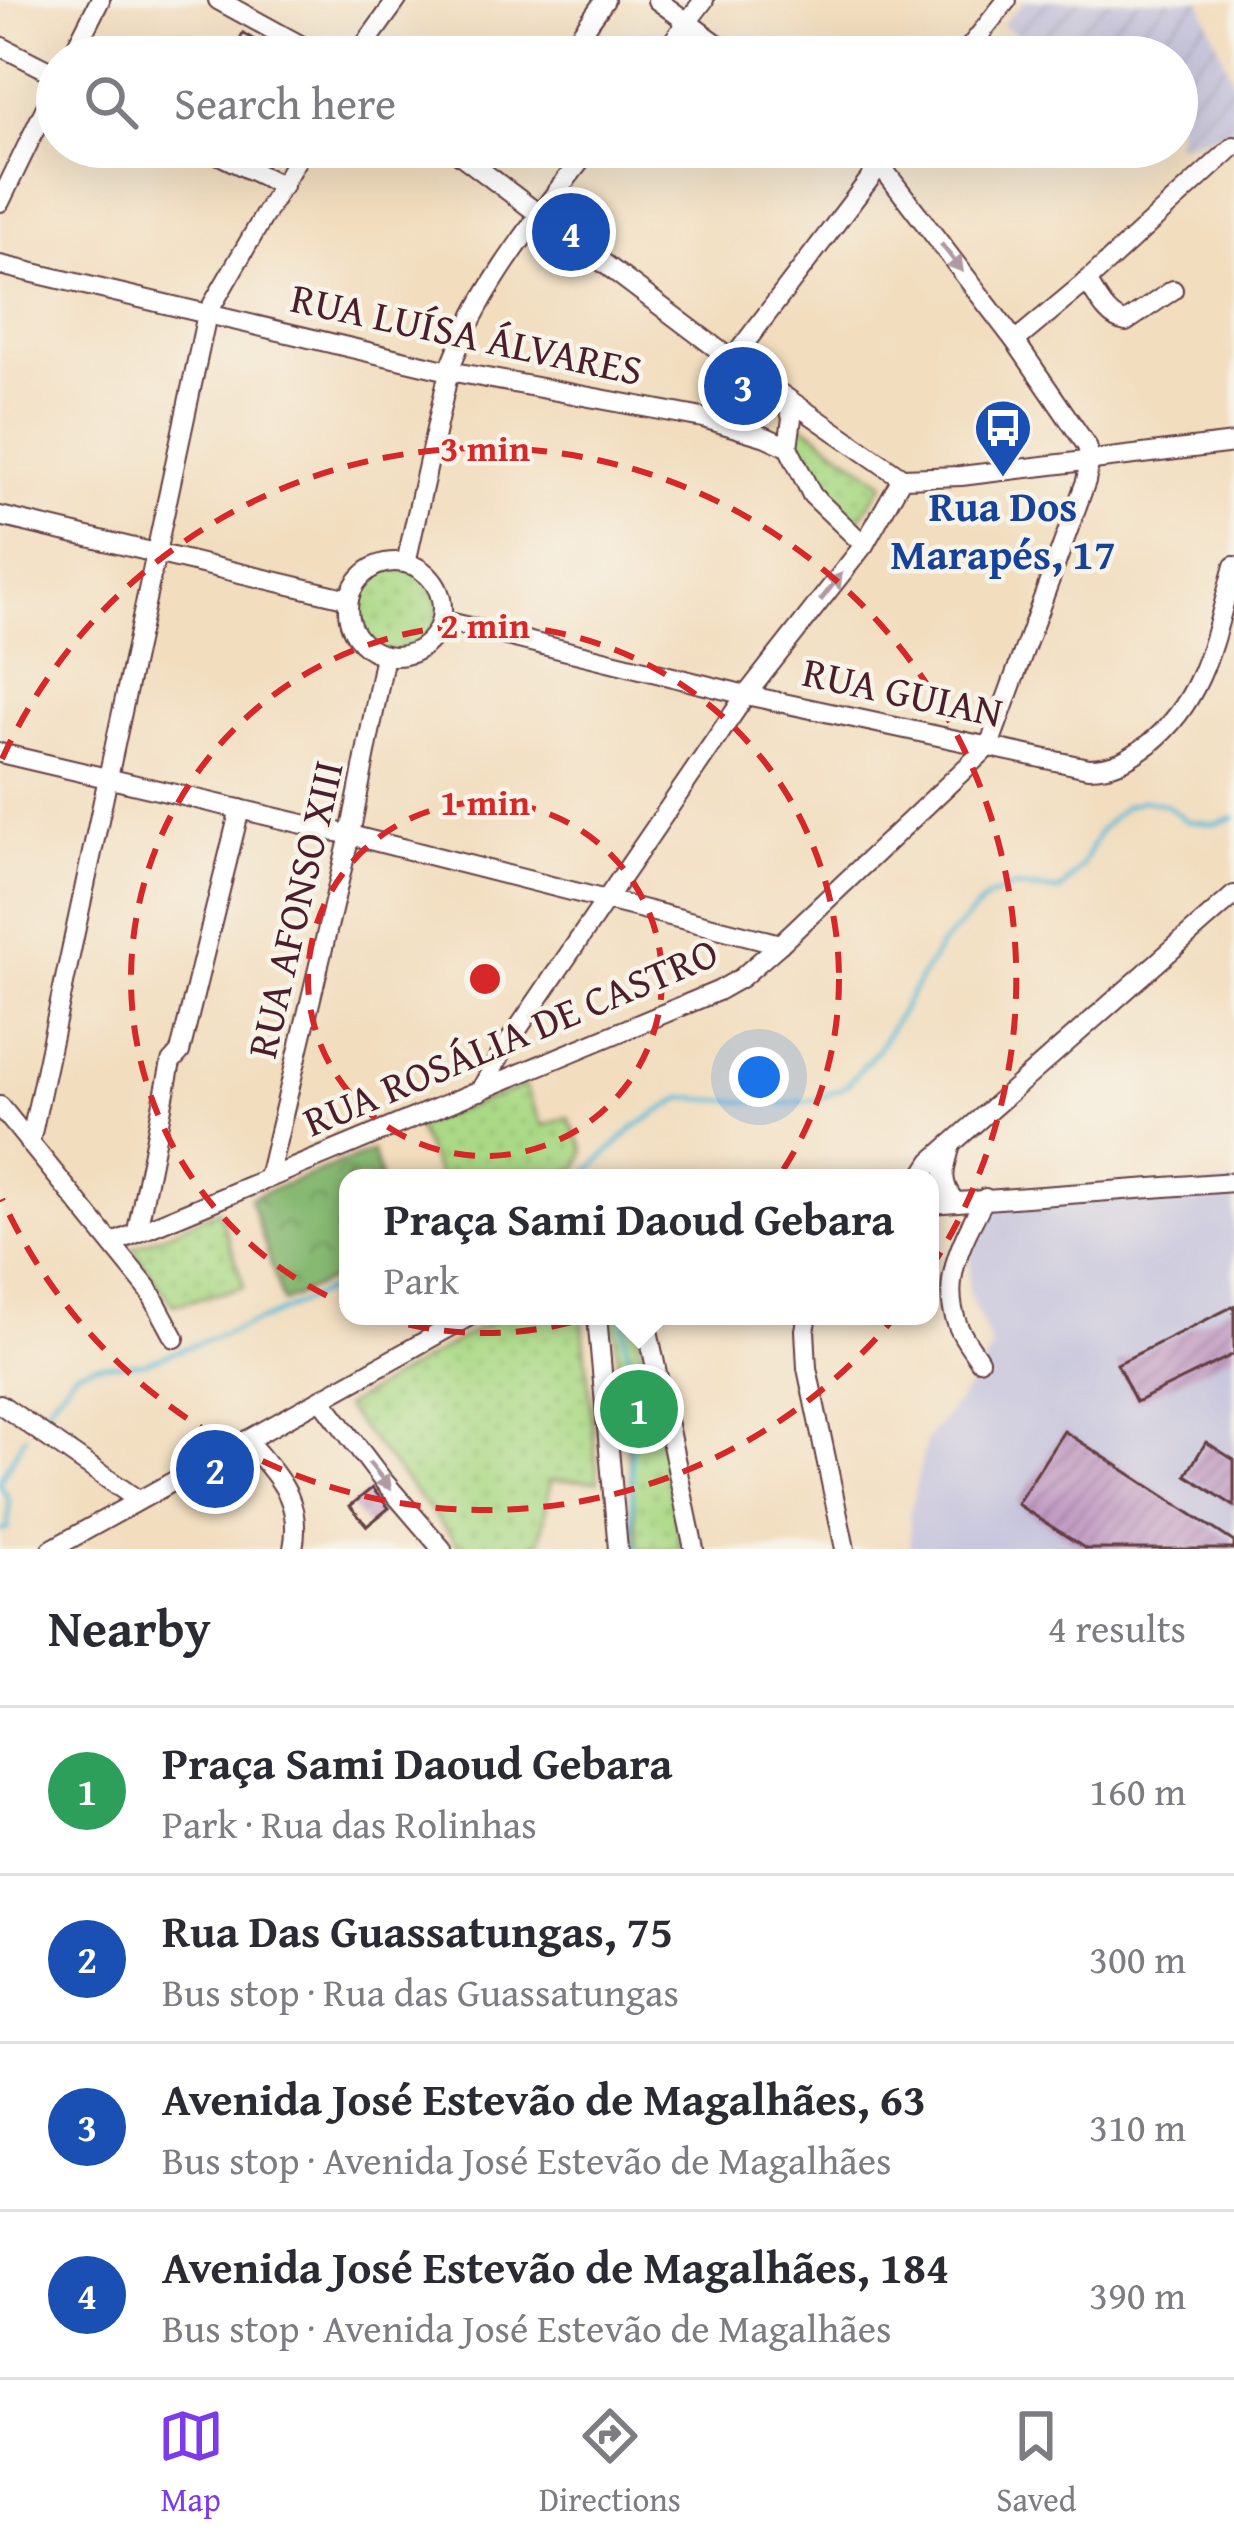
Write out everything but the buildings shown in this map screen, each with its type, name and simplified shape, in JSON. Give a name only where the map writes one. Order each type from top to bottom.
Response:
[{"type":"street","points":[[81,36],[100,0]]},
{"type":"street","points":[[218,0],[284,36]]},
{"type":"street","points":[[371,36],[397,0]]},
{"type":"street","points":[[579,36],[605,0]]},
{"type":"street","points":[[657,0],[707,36]]},
{"type":"street","points":[[677,36],[704,0]]},
{"type":"street","points":[[979,36],[1007,0]]},
{"type":"street","points":[[0,46],[36,67]]},
{"type":"street","points":[[1,199],[36,125]]},
{"type":"street","points":[[1015,341],[1234,146]]},
{"type":"street","points":[[246,168],[283,186]]},
{"type":"street","points":[[30,1143],[207,314],[293,168]]},
{"type":"street","points":[[478,168],[893,475],[961,476],[1234,443]]},
{"type":"street","points":[[406,563],[460,340],[539,214],[575,168]]},
{"type":"street","points":[[732,360],[878,168]]},
{"type":"street","points":[[882,168],[1015,341],[1087,446],[1090,459]]},
{"type":"street","name":"RUA LUÍSA ÁLVARES","points":[[0,265],[449,371],[703,418],[788,448]]},
{"type":"street","points":[[1087,281],[1112,317],[1126,322],[1173,290]]},
{"type":"street","points":[[786,398],[792,418],[788,448],[812,495],[864,545]]},
{"type":"street","name":"RUA ROSÁLIA DE CASTRO","points":[[112,1243],[742,978],[989,746],[1090,459]]},
{"type":"street","points":[[480,1092],[502,1052],[746,694],[864,545],[902,478]]},
{"type":"street","points":[[0,516],[349,599]]},
{"type":"street","points":[[406,563],[431,578],[442,605],[441,620],[426,645],[399,656],[385,655],[371,650],[352,628],[349,599],[354,585],[376,566],[406,563]]},
{"type":"street","name":"RUA GUIAN","points":[[441,620],[746,694],[1088,768],[1108,768],[1127,761],[1170,727],[1191,699],[1234,566]]},
{"type":"street","name":"RUA AFONSO XIII","points":[[268,1178],[350,835],[385,655]]},
{"type":"street","points":[[0,753],[240,808],[780,944]]},
{"type":"street","points":[[136,1231],[171,1062],[180,1052],[240,808]]},
{"type":"street","points":[[927,1169],[1234,895]]},
{"type":"street","points":[[0,1106],[148,1289],[175,1338]]},
{"type":"street","points":[[951,1145],[943,1172],[945,1190],[955,1201]]},
{"type":"street","points":[[939,1203],[1234,1182]]},
{"type":"street","points":[[979,1360],[959,1328],[952,1305],[952,1274],[961,1244],[985,1198]]},
{"type":"street","points":[[52,1549],[454,1325]]},
{"type":"street","points":[[597,1325],[618,1549]]},
{"type":"street","points":[[647,1325],[694,1549]]},
{"type":"street","points":[[806,1325],[807,1368],[845,1549]]},
{"type":"street","points":[[322,1400],[442,1549]]},
{"type":"street","points":[[0,1404],[138,1500]]},
{"type":"street","points":[[248,1440],[294,1507],[293,1549]]},
{"type":"shaded area","points":[[1026,0],[1200,0],[1234,83],[1234,129],[1198,139],[1198,36],[1018,36],[1002,24]]},
{"type":"shaded area","points":[[1234,1183],[1234,1549],[911,1549],[909,1515],[927,1439],[975,1380],[992,1348],[968,1291],[971,1246],[999,1203]]},
{"type":"green space","points":[[801,423],[884,483],[853,527],[818,487],[793,438]]},
{"type":"green space","points":[[396,567],[426,579],[438,609],[426,639],[396,651],[366,639],[354,609],[366,579]]},
{"type":"green space","points":[[524,1086],[543,1126],[568,1117],[584,1150],[575,1169],[435,1169],[416,1126]]},
{"type":"green space","points":[[372,1151],[378,1169],[339,1169],[339,1276],[283,1302],[250,1198]]},
{"type":"green space","points":[[219,1210],[244,1287],[173,1305],[133,1248]]},
{"type":"green space","points":[[485,1325],[583,1325],[598,1481],[551,1480],[540,1541],[528,1549],[462,1549],[344,1407]]},
{"type":"green space","points":[[614,1325],[637,1325],[682,1549],[639,1549]]},
{"type":"waterway","points":[[591,1169],[636,1126],[682,1098],[785,1104],[815,1100],[845,1087],[879,1048],[940,946],[987,898],[1013,887],[1060,891],[1081,867],[1101,829],[1125,806],[1145,800],[1166,805],[1187,821],[1216,824],[1234,817]]},
{"type":"waterway","points":[[40,1416],[75,1372],[94,1365],[145,1363],[339,1285]]},
{"type":"waterway","points":[[624,1325],[637,1549]]},
{"type":"waterway","points":[[0,1480],[25,1436]]},
{"type":"waterway","points":[[0,1484],[9,1501],[8,1528],[0,1530]]},
{"type":"place","name":"Avenida José Estevão de Magalhães, 184","points":[[571,232]]},
{"type":"place","name":"Avenida José Estevão de Magalhães, 63","points":[[743,386]]},
{"type":"place","name":"Rua Dos Marapés, 17","points":[[1003,479]]},
{"type":"place","name":"Praça Sami Daoud Gebara","points":[[639,1409]]},
{"type":"place","name":"Rua Das Guassatungas, 75","points":[[215,1469]]}]
